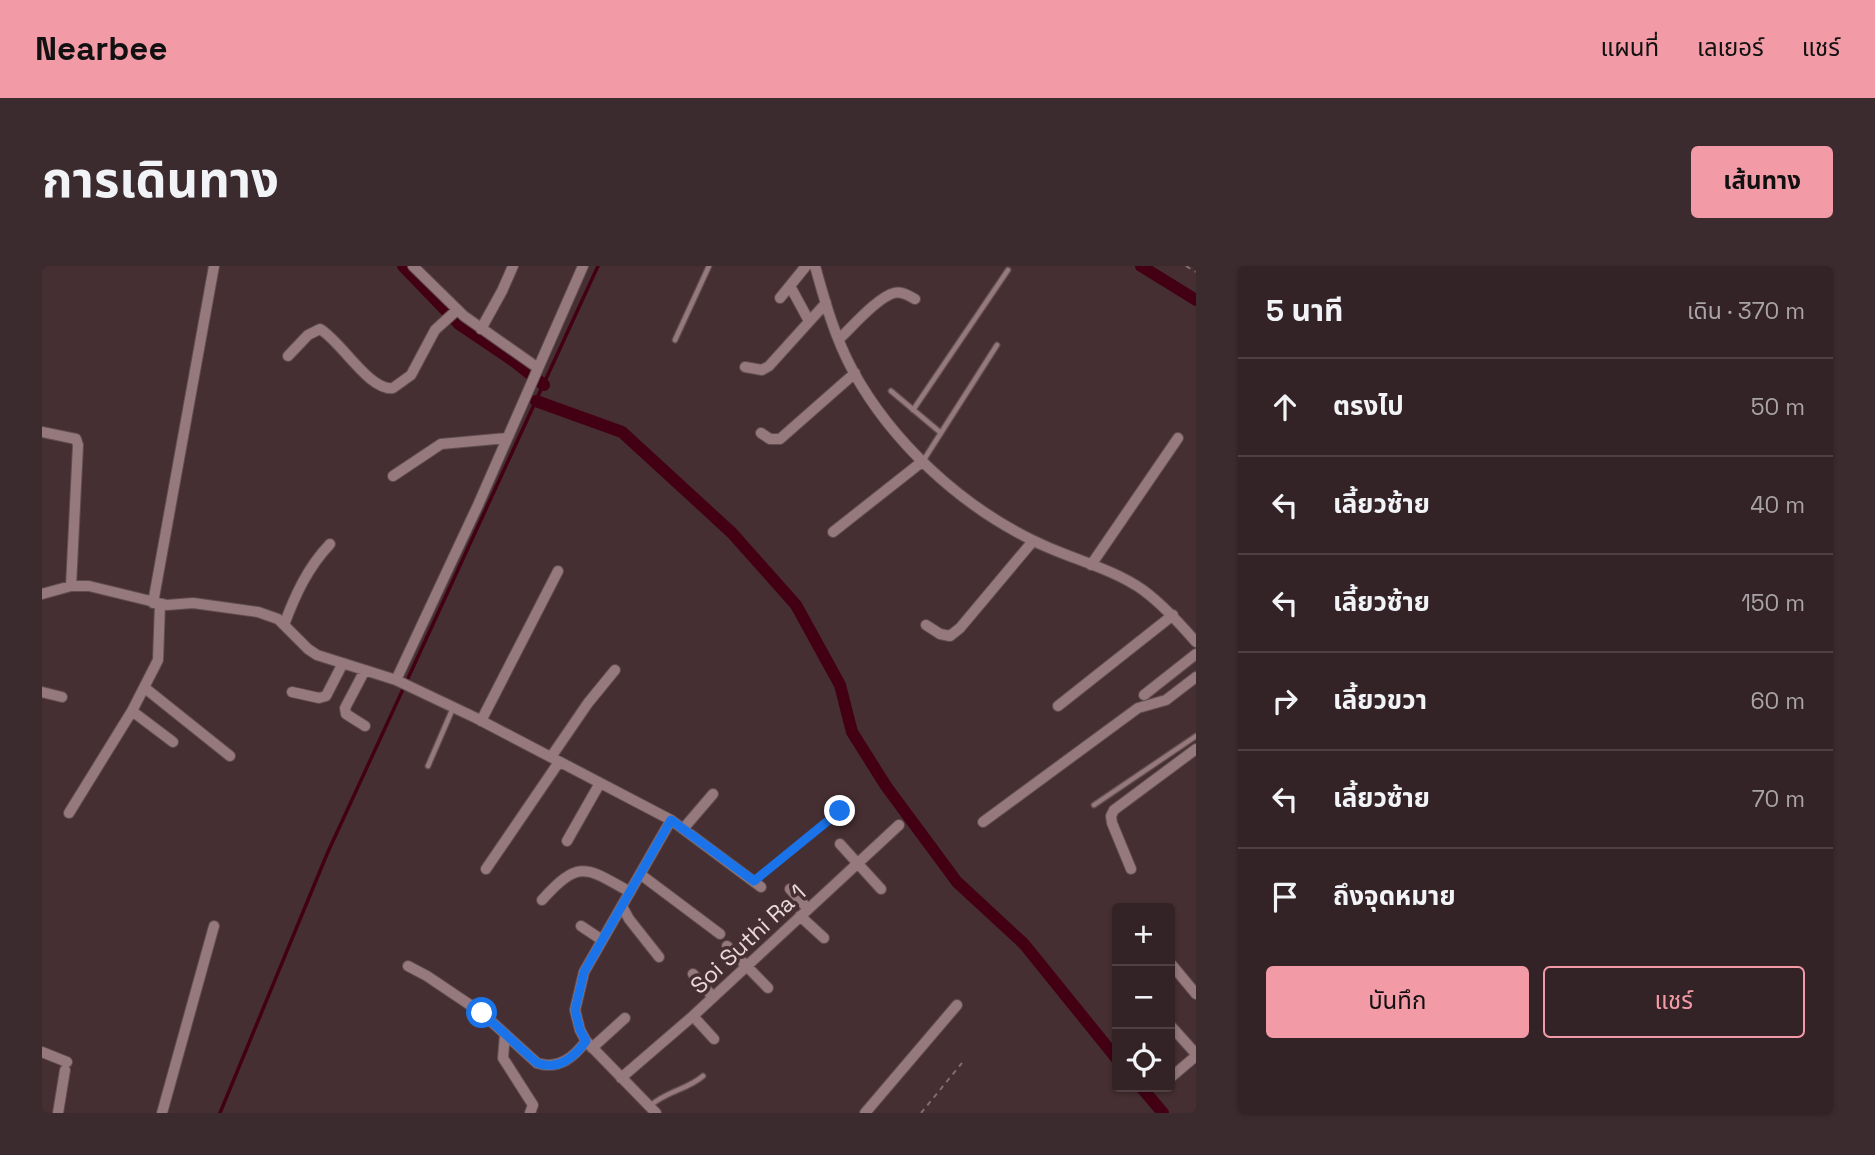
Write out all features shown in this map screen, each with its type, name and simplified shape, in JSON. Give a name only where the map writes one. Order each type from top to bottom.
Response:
[{"type":"street","points":[[69,813],[132,711],[158,660],[157,603],[214,266]]},
{"type":"street","points":[[413,266],[453,313],[481,329],[536,374]]},
{"type":"street","points":[[481,329],[513,266]]},
{"type":"street","points":[[397,680],[583,266]]},
{"type":"street","points":[[780,298],[790,286],[814,267],[839,339],[855,373],[896,430],[923,461],[979,509],[1033,541],[1142,589],[1173,615],[1196,640]]},
{"type":"street","points":[[790,286],[809,321]]},
{"type":"street","points":[[839,339],[883,299],[896,292],[915,299]]},
{"type":"street","points":[[745,367],[762,370],[769,366],[826,303]]},
{"type":"street","points":[[288,356],[308,335],[320,329],[372,380],[383,388],[393,388],[411,375],[435,330],[453,313]]},
{"type":"street","points":[[761,433],[770,439],[780,439],[855,373]]},
{"type":"street","points":[[42,432],[76,439],[78,445],[72,586]]},
{"type":"street","points":[[393,476],[409,463],[442,444],[507,438]]},
{"type":"street","points":[[1091,565],[1178,438]]},
{"type":"street","points":[[833,532],[923,461]]},
{"type":"street","points":[[926,625],[940,634],[950,636],[960,628],[1033,541]]},
{"type":"street","points":[[284,625],[307,574],[317,557],[330,544]]},
{"type":"street","points":[[481,721],[558,571]]},
{"type":"street","points":[[42,594],[72,586],[89,586],[157,603],[224,606],[258,612],[278,619],[308,649],[412,687],[671,820],[757,884]]},
{"type":"street","points":[[1058,706],[1173,615]]},
{"type":"street","points":[[1144,695],[1196,654]]},
{"type":"street","points":[[292,692],[319,698],[326,696],[343,663]]},
{"type":"street","points":[[365,670],[345,708],[346,714],[365,726]]},
{"type":"street","points":[[486,869],[588,703],[615,670]]},
{"type":"street","points":[[983,822],[1138,708],[1166,700],[1196,677]]},
{"type":"street","points":[[145,688],[230,756]]},
{"type":"street","points":[[42,692],[62,697]]},
{"type":"street","points":[[132,711],[173,741]]},
{"type":"street","points":[[1131,869],[1112,823],[1114,810],[1196,749]]},
{"type":"street","points":[[567,841],[600,783]]},
{"type":"street","points":[[683,829],[713,794]]},
{"type":"street","points":[[653,1110],[589,1044],[580,1030],[575,1010],[584,972],[671,820]]},
{"type":"street","name":"Soi Suthi Ra 1","points":[[621,1078],[693,1016],[899,825]]},
{"type":"street","points":[[840,844],[881,889]]},
{"type":"street","points":[[542,900],[566,876],[585,871],[594,872],[630,892]]},
{"type":"street","points":[[640,874],[720,934]]},
{"type":"street","points":[[790,889],[804,913],[824,938]]},
{"type":"street","points":[[622,906],[659,957]]},
{"type":"street","points":[[162,1113],[214,926]]},
{"type":"street","points":[[581,926],[603,940]]},
{"type":"street","points":[[727,946],[768,988]]},
{"type":"street","points":[[1172,966],[1196,994]]},
{"type":"street","points":[[408,967],[427,975],[482,1013],[527,1055],[546,1066],[556,1066],[566,1061],[625,1018]]},
{"type":"street","points":[[693,975],[713,997]]},
{"type":"street","points":[[865,1113],[957,1005]]},
{"type":"street","points":[[693,1016],[713,1039]]},
{"type":"street","points":[[1173,1029],[1196,1055],[1175,1074]]},
{"type":"street","points":[[505,1034],[503,1058],[531,1109],[541,1113]]},
{"type":"street","points":[[42,1052],[66,1066],[58,1113]]},
{"type":"lane","points":[[675,340],[709,266]]},
{"type":"lane","points":[[913,410],[1008,270]]},
{"type":"lane","points":[[923,461],[997,345]]},
{"type":"lane","points":[[891,391],[941,433]]},
{"type":"lane","points":[[428,766],[454,707]]},
{"type":"lane","points":[[1094,805],[1196,736]]},
{"type":"lane","points":[[757,884],[840,811]]},
{"type":"lane","points":[[653,1110],[661,1097],[695,1083],[704,1076]]},
{"type":"path","points":[[1186,266],[1196,272]]},
{"type":"path","points":[[921,1113],[961,1063]]},
{"type":"waterway","points":[[403,266],[459,324],[544,385]]},
{"type":"waterway","points":[[220,1113],[327,854],[598,266]]},
{"type":"waterway","points":[[1141,266],[1196,300]]},
{"type":"waterway","points":[[536,401],[622,432],[732,533],[796,605],[840,685],[852,732],[886,786],[957,882],[1024,944],[1112,1053]]},
{"type":"waterway","points":[[1145,1092],[1163,1113]]},
{"type":"route","points":[[482,1013],[537,1063],[556,1066],[566,1061],[578,1052],[586,1041],[575,1010],[584,972],[671,820],[754,881],[840,811]]}]
